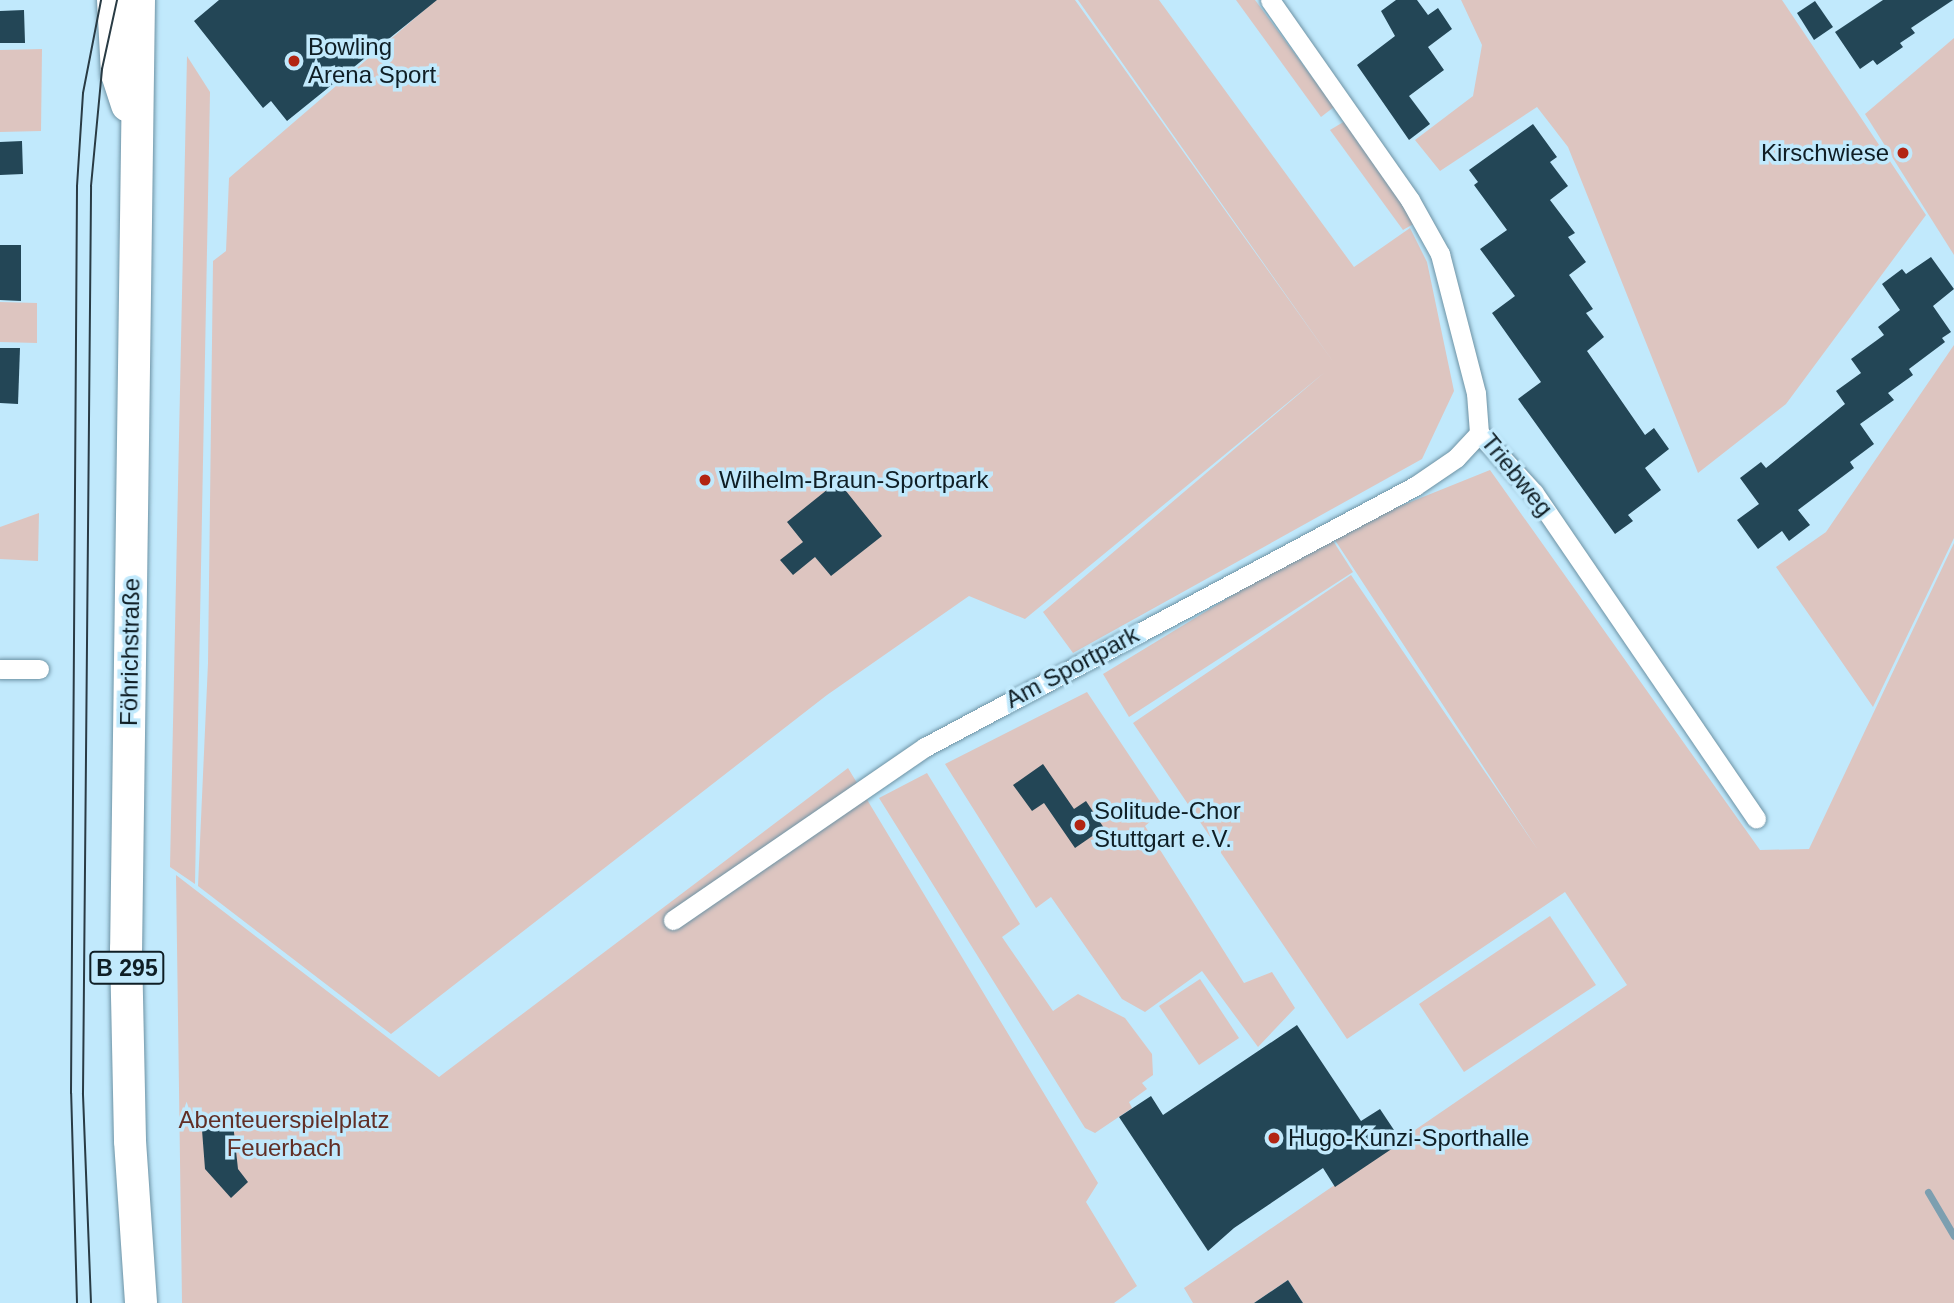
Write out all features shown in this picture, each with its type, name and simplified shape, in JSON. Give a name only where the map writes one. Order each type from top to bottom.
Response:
[{"type":"main road","points":[[113,0],[117,74],[138,139]]},
{"type":"main road","name":"Föhrichstraße","points":[[139,0],[126,949],[130,1141],[141,1303]]},
{"type":"main road","points":[[138,81],[158,0]]},
{"type":"street","name":"Triebweg","points":[[1270,0],[1410,200],[1440,254],[1476,393],[1479,433],[1534,493],[1756,818]]},
{"type":"street","name":"Am Sportpark","points":[[673,920],[925,747],[1415,486],[1456,458],[1479,433]]},
{"type":"street","points":[[0,669],[39,669]]},
{"type":"green space","name":"Wilhelm-Braun-Sportpark","points":[[436,0],[1075,0],[1334,363],[1078,0],[1159,0],[1354,267],[1410,228],[1427,262],[1454,391],[1422,459],[1073,653],[1043,612],[1325,372],[1025,619],[969,596],[827,695],[391,1034],[198,886],[208,663],[213,261],[226,251],[229,178]]},
{"type":"green space","points":[[1236,0],[1255,0],[1334,107],[1321,117]]},
{"type":"green space","points":[[1461,0],[1782,0],[1926,215],[1786,404],[1698,473],[1568,147],[1537,107],[1440,171],[1415,140],[1473,96],[1482,45]]},
{"type":"green space","points":[[1954,38],[1954,255],[1865,114]]},
{"type":"green space","points":[[42,49],[41,131],[0,132],[0,50]]},
{"type":"green space","points":[[187,56],[210,92],[195,884],[170,867]]},
{"type":"green space","points":[[1345,121],[1415,223],[1403,230],[1330,130]]},
{"type":"green space","points":[[0,302],[37,303],[37,343],[0,342]]},
{"type":"green space","points":[[1954,345],[1954,538],[1873,707],[1776,567],[1826,532]]},
{"type":"green space","points":[[1490,470],[1760,850],[1809,849],[1954,543],[1954,1303],[1303,1303],[1288,1280],[1254,1303],[1193,1303],[1184,1288],[1627,985],[1565,892],[1347,1039],[1133,723],[1351,575],[1538,850],[1331,534]]},
{"type":"green space","points":[[39,513],[38,561],[0,559],[0,527]]},
{"type":"green space","points":[[1330,536],[1353,572],[1129,717],[1103,674]]},
{"type":"green space","points":[[1087,692],[1165,809],[1145,826],[1244,983],[1272,972],[1295,1008],[1258,1047],[1202,971],[1145,1012],[1122,999],[1051,897],[1036,908],[945,764]]},
{"type":"green space","name":"Abenteuerspielplatz Feuerbach","points":[[848,768],[1098,1183],[1086,1202],[1137,1286],[1114,1303],[182,1303],[176,875],[439,1077]]},
{"type":"green space","points":[[927,773],[1020,924],[1002,937],[1053,1011],[1078,994],[1125,1018],[1152,1054],[1153,1075],[1142,1083],[1147,1089],[1129,1102],[1132,1108],[1095,1133],[1085,1128],[879,798]]},
{"type":"green space","points":[[1550,916],[1596,985],[1464,1072],[1419,1004]]},
{"type":"green space","points":[[1200,979],[1239,1038],[1199,1065],[1159,1006]]},
{"type":"building","name":"Bowling Arena Sport","points":[[219,0],[437,0],[287,121],[271,101],[263,108],[194,21]]},
{"type":"building","points":[[1396,0],[1417,0],[1428,15],[1438,8],[1452,29],[1428,47],[1444,70],[1409,96],[1430,124],[1409,140],[1357,65],[1395,36],[1381,11]]},
{"type":"building","points":[[1883,0],[1953,0],[1911,28],[1915,33],[1900,43],[1903,47],[1877,65],[1873,60],[1860,69],[1835,32]]},
{"type":"building","points":[[1815,1],[1833,27],[1814,40],[1797,13]]},
{"type":"building","points":[[24,10],[25,43],[0,43],[0,11]]},
{"type":"building","points":[[1533,124],[1557,157],[1550,162],[1568,186],[1550,200],[1575,233],[1568,237],[1586,262],[1569,275],[1593,309],[1586,313],[1604,337],[1587,351],[1645,435],[1654,428],[1669,449],[1645,468],[1661,490],[1628,515],[1633,521],[1615,534],[1518,399],[1541,382],[1492,313],[1515,296],[1480,249],[1507,230],[1474,185],[1478,182],[1469,170]]},
{"type":"building","points":[[22,141],[23,174],[0,175],[0,142]]},
{"type":"building","points":[[0,245],[21,245],[21,301],[0,300]]},
{"type":"building","points":[[1931,257],[1954,289],[1933,306],[1951,332],[1942,338],[1945,342],[1909,369],[1913,375],[1888,393],[1894,400],[1860,424],[1874,444],[1850,462],[1854,468],[1798,510],[1810,525],[1789,541],[1782,531],[1758,549],[1737,520],[1759,504],[1740,478],[1761,462],[1766,468],[1845,404],[1836,391],[1861,373],[1851,359],[1884,335],[1878,327],[1900,310],[1882,284],[1902,269],[1906,274]]},
{"type":"building","points":[[0,348],[20,348],[18,404],[0,403]]},
{"type":"building","points":[[838,481],[882,536],[831,576],[815,557],[793,575],[780,560],[803,542],[787,522]]},
{"type":"building","points":[[1043,764],[1074,809],[1086,801],[1104,828],[1075,848],[1044,803],[1032,811],[1013,785]]},
{"type":"building","name":"Hugo-Kunzi-Sporthalle","points":[[1297,1025],[1361,1121],[1380,1109],[1402,1142],[1335,1187],[1323,1168],[1234,1228],[1208,1251],[1119,1117],[1151,1096],[1163,1115]]},
{"type":"building","points":[[232,1114],[238,1169],[248,1182],[231,1198],[205,1169],[201,1117]]},
{"type":"building","points":[[1288,1280],[1303,1303],[1254,1303]]},
{"type":"waterway","points":[[1928,1192],[1954,1236]]},
{"type":"tram line","points":[[77,1303],[71,1093],[77,186],[83,93],[101,0]]},
{"type":"tram line","points":[[91,1303],[83,1093],[91,186],[102,69],[117,0]]},
{"type":"place","name":"Bowling Arena Sport","points":[[294,61]]},
{"type":"place","name":"Kirschwiese","points":[[1903,153]]},
{"type":"place","name":"Wilhelm-Braun-Sportpark","points":[[705,480]]},
{"type":"place","name":"Solitude-Chor Stuttgart e.V.","points":[[1080,825]]},
{"type":"place","name":"Hugo-Kunzi-Sporthalle","points":[[1274,1138]]}]
